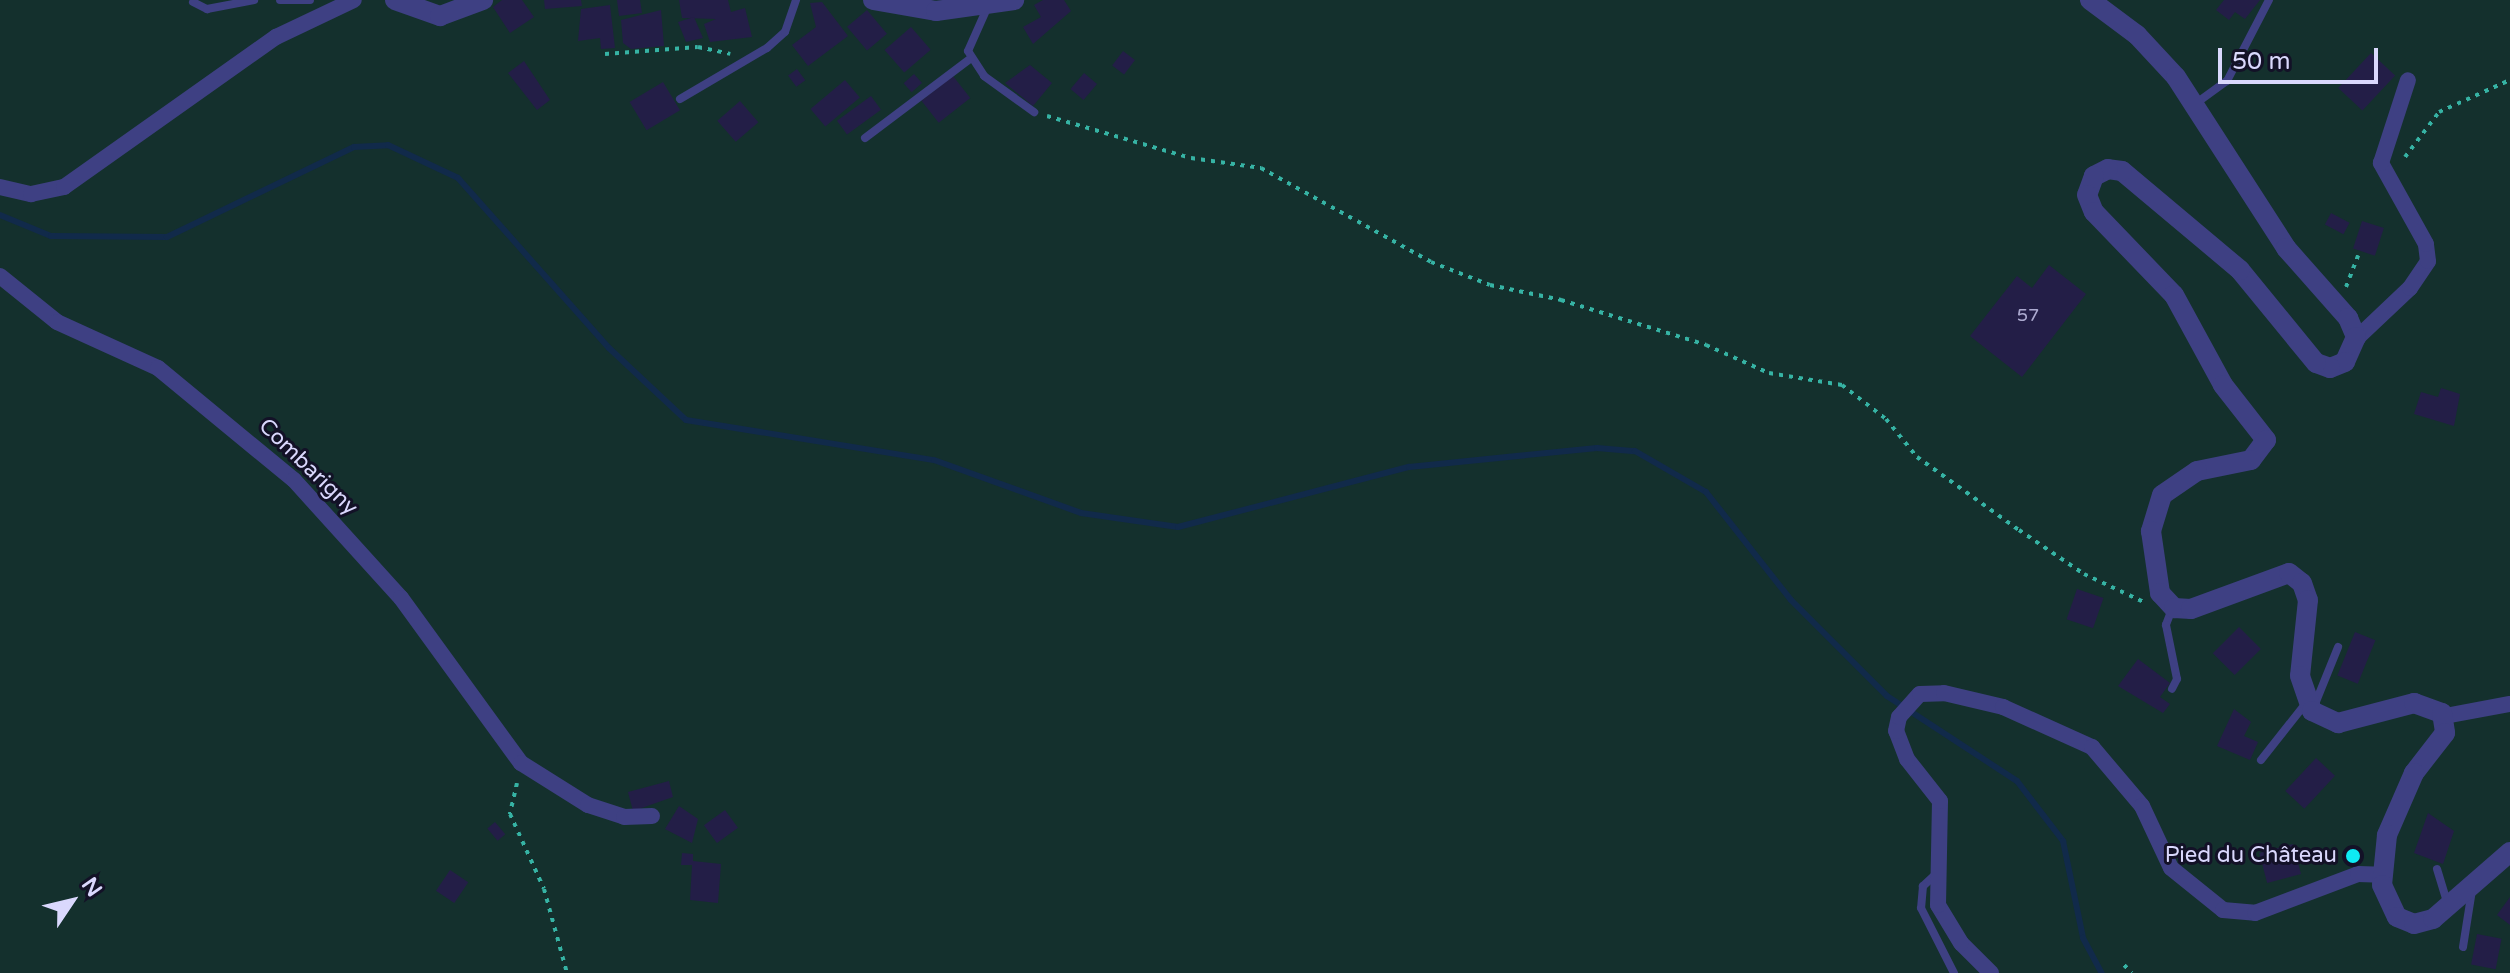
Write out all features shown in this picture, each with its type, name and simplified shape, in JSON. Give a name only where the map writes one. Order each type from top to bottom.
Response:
[{"type":"street","points":[[0,187],[31,194],[64,187],[276,37],[354,0]]},
{"type":"street","points":[[395,0],[440,16],[483,0]]},
{"type":"street","points":[[873,0],[918,11],[1014,0]]},
{"type":"street","points":[[2090,0],[2156,53],[2195,105],[2286,248],[2334,303],[2356,339]]},
{"type":"street","points":[[2408,80],[2382,154],[2383,171],[2426,244],[2428,261],[2380,321],[2356,339],[2345,362],[2321,366],[2251,279],[2130,176],[2108,169],[2090,180],[2087,195],[2094,212],[2174,295],[2223,385],[2266,440],[2251,460],[2197,471],[2157,501],[2152,560],[2169,604],[2198,608],[2277,574],[2294,576],[2308,600],[2300,676],[2309,706],[2343,722],[2420,703],[2445,716],[2510,704]]},
{"type":"street","name":"Combarigny","points":[[0,276],[57,322],[158,368],[294,480],[401,598],[521,763],[588,805],[624,817],[652,816]]},
{"type":"street","points":[[1991,973],[1947,923],[1936,874],[1940,801],[1907,759],[1896,731],[1899,717],[1910,701],[1944,693],[2003,707],[2092,747],[2142,806],[2171,868],[2223,910],[2255,913],[2354,876],[2382,875]]},
{"type":"street","points":[[2445,716],[2445,733],[2394,813],[2382,875],[2388,905],[2408,923],[2427,922],[2510,852]]},
{"type":"lane","points":[[193,2],[207,9],[254,0]]},
{"type":"lane","points":[[280,0],[310,0]]},
{"type":"lane","points":[[680,99],[767,48],[785,32],[796,0]]},
{"type":"lane","points":[[2195,105],[2227,81],[2269,0]]},
{"type":"lane","points":[[977,5],[988,16],[967,44],[971,58],[994,85],[1034,112]]},
{"type":"lane","points":[[865,138],[971,58]]},
{"type":"lane","points":[[2169,604],[2166,625],[2177,679],[2172,689]]},
{"type":"lane","points":[[2261,760],[2309,706],[2338,647]]},
{"type":"lane","points":[[2437,869],[2449,906]]},
{"type":"lane","points":[[1936,874],[1923,886],[1921,908],[1954,973]]},
{"type":"lane","points":[[2463,947],[2473,902],[2469,886]]},
{"type":"path","points":[[605,54],[767,48]]},
{"type":"path","points":[[2397,193],[2403,161],[2421,130],[2453,104],[2510,80]]},
{"type":"path","points":[[1034,112],[1191,158],[1261,168],[1417,255],[1490,285],[1561,300],[1706,345],[1769,373],[1842,385],[1886,419],[1917,457],[2084,574],[2135,603],[2169,604]]},
{"type":"path","points":[[2334,303],[2358,255]]},
{"type":"path","points":[[521,763],[510,814],[544,889],[567,973]]},
{"type":"path","points":[[2124,965],[2132,973]]},
{"type":"green space","points":[[0,0],[2510,0],[2510,973],[0,973]]},
{"type":"building","points":[[502,0],[522,0],[534,17],[510,33],[493,7]]},
{"type":"building","points":[[544,0],[581,0],[582,6],[545,9]]},
{"type":"building","points":[[617,0],[640,0],[642,13],[619,16]]},
{"type":"building","points":[[679,0],[728,0],[731,12],[745,8],[752,37],[710,42],[704,24],[716,19],[682,18]]},
{"type":"building","points":[[1043,0],[1064,0],[1071,11],[1033,44],[1023,27],[1041,17],[1034,5]]},
{"type":"building","points":[[2224,0],[2260,0],[2245,19],[2235,12],[2229,20],[2216,10]]},
{"type":"building","points":[[822,2],[848,36],[808,66],[792,45],[816,27],[810,3]]},
{"type":"building","points":[[610,5],[615,48],[601,49],[600,38],[578,41],[581,9]]},
{"type":"building","points":[[661,10],[664,46],[631,49],[623,43],[621,20]]},
{"type":"building","points":[[867,10],[887,34],[867,50],[847,27]]},
{"type":"building","points":[[694,17],[703,38],[686,42],[678,22]]},
{"type":"building","points":[[911,27],[931,50],[904,73],[885,50]]},
{"type":"building","points":[[1123,51],[1135,60],[1124,74],[1112,65]]},
{"type":"building","points":[[2371,53],[2395,76],[2362,111],[2338,88]]},
{"type":"building","points":[[524,61],[550,100],[537,110],[508,73]]},
{"type":"building","points":[[1030,65],[1052,83],[1033,106],[1005,83]]},
{"type":"building","points":[[797,69],[805,80],[796,87],[788,75]]},
{"type":"building","points":[[1084,73],[1097,84],[1084,100],[1071,89]]},
{"type":"building","points":[[914,74],[922,83],[912,92],[904,83]]},
{"type":"building","points":[[953,76],[970,98],[939,123],[921,101]]},
{"type":"building","points":[[845,80],[860,98],[825,127],[811,109]]},
{"type":"building","points":[[663,82],[680,110],[647,130],[630,102]]},
{"type":"building","points":[[871,96],[881,110],[847,134],[837,121]]},
{"type":"building","points":[[740,101],[758,122],[736,142],[717,121]]},
{"type":"building","points":[[2331,213],[2350,223],[2343,234],[2325,224]]},
{"type":"building","points":[[2362,221],[2384,228],[2375,256],[2353,249]]},
{"type":"building","points":[[2049,265],[2086,294],[2022,377],[1970,336],[2017,276],[2032,288]]},
{"type":"building","points":[[2441,388],[2460,394],[2454,426],[2414,414],[2421,392],[2438,397]]},
{"type":"building","points":[[2077,589],[2103,598],[2093,628],[2067,619]]},
{"type":"building","points":[[2239,627],[2261,649],[2235,675],[2213,653]]},
{"type":"building","points":[[2355,632],[2375,640],[2358,684],[2337,676]]},
{"type":"building","points":[[2138,659],[2170,683],[2160,697],[2170,704],[2163,713],[2118,686]]},
{"type":"building","points":[[2234,709],[2251,722],[2244,736],[2258,742],[2250,760],[2217,746]]},
{"type":"building","points":[[2316,758],[2335,776],[2304,809],[2285,791]]},
{"type":"building","points":[[669,781],[673,797],[633,811],[628,792]]},
{"type":"building","points":[[679,806],[698,819],[692,843],[665,829]]},
{"type":"building","points":[[725,810],[738,828],[717,843],[704,825]]},
{"type":"building","points":[[2428,813],[2454,831],[2443,864],[2414,853]]},
{"type":"building","points":[[495,822],[505,834],[498,841],[487,828]]},
{"type":"building","points":[[2293,844],[2301,874],[2267,883],[2259,853]]},
{"type":"building","points":[[682,853],[693,854],[693,861],[721,864],[718,903],[690,900],[692,865],[681,865]]},
{"type":"building","points":[[450,870],[468,882],[454,903],[436,891]]},
{"type":"building","points":[[2510,897],[2510,925],[2497,915]]},
{"type":"building","points":[[2477,934],[2502,939],[2496,969],[2471,964]]},
{"type":"waterway","points":[[0,215],[51,236],[167,237],[354,147],[388,145],[458,178],[609,348],[686,420],[934,460],[1081,513],[1178,527],[1409,467],[1597,448],[1635,451],[1706,492],[1791,600],[1887,696],[2017,781],[2063,841],[2083,938],[2102,973]]},
{"type":"place","name":"Pied du Château","points":[[2353,856]]}]
